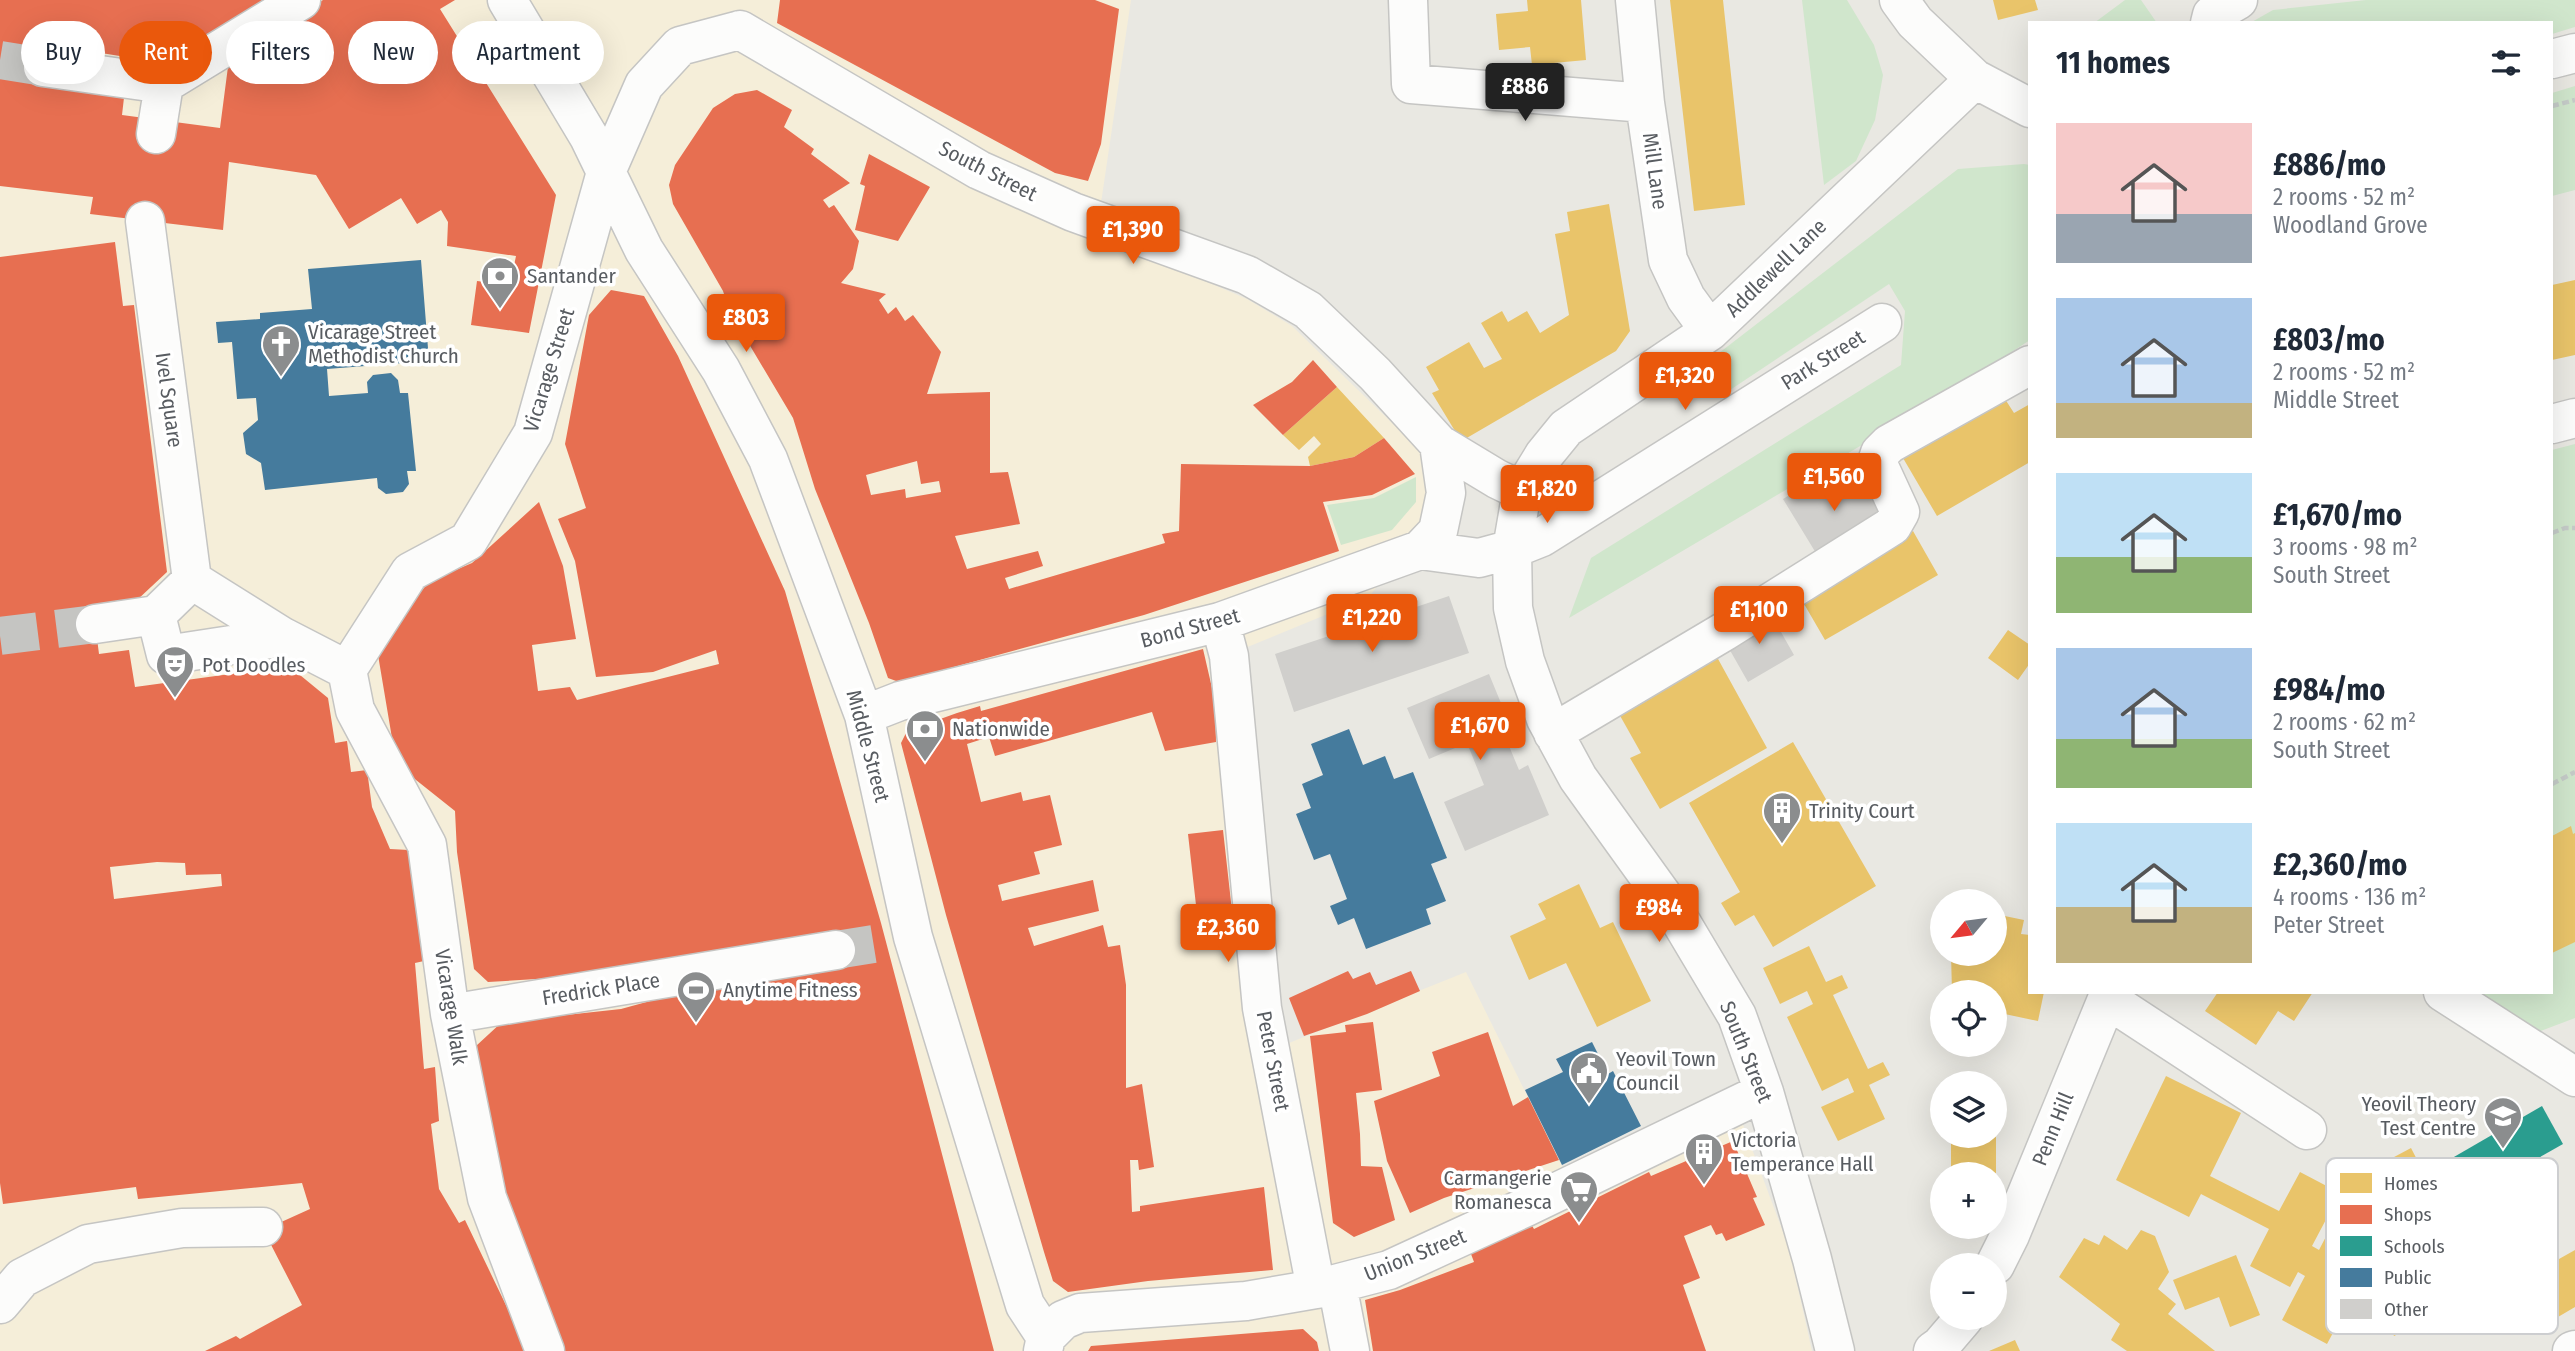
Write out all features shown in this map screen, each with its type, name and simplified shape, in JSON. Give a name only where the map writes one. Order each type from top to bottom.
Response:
[{"type":"street","points":[[212,55],[301,0]]},
{"type":"street","name":"Middle Street","points":[[508,0],[589,137],[644,250],[721,370],[768,459],[864,715],[899,939],[1025,1305],[1044,1344]]},
{"type":"street","points":[[1408,0],[1411,84],[1645,103]]},
{"type":"street","name":"Mill Lane","points":[[1635,0],[1645,103],[1668,260],[1686,298],[1710,331]]},
{"type":"street","points":[[1899,0],[1915,22],[1975,79],[2028,107]]},
{"type":"street","points":[[606,172],[644,85],[680,46],[744,15]]},
{"type":"street","name":"South Street","points":[[744,15],[979,170],[1073,212],[1247,275],[1308,310],[1376,374],[1439,444],[1522,491]]},
{"type":"street","points":[[2553,59],[2575,53]]},
{"type":"street","name":"Addlewell Lane","points":[[1512,549],[1522,491],[1544,455],[1566,428],[1710,331],[1975,79]]},
{"type":"street","points":[[156,134],[164,84]]},
{"type":"street","name":"Vicarage Street","points":[[347,670],[410,572],[468,541],[533,433],[606,172]]},
{"type":"street","name":"Ivel Square","points":[[145,221],[192,580]]},
{"type":"street","name":"Park Street","points":[[1512,549],[1542,537],[1882,323]]},
{"type":"street","points":[[1553,733],[1604,700],[1725,631],[1892,526],[1900,512],[1877,462],[1880,453],[1889,444],[2028,366]]},
{"type":"street","points":[[2553,424],[2575,418]]},
{"type":"street","points":[[1420,550],[1438,531],[1446,493],[1439,444]]},
{"type":"street","name":"South Street","points":[[1512,549],[1513,608],[1525,661],[1546,719],[1578,778],[1678,917],[1737,1016],[1764,1092],[1812,1259],[1835,1351]]},
{"type":"street","name":"Bond Street","points":[[864,715],[900,701],[1220,622],[1420,550],[1479,558],[1512,549]]},
{"type":"street","points":[[95,624],[156,615],[192,580],[283,637],[347,670]]},
{"type":"street","points":[[156,615],[166,655],[283,637]]},
{"type":"street","name":"Peter Street","points":[[1220,622],[1229,656],[1262,1008],[1327,1287],[1350,1351]]},
{"type":"street","name":"Vicarage Walk","points":[[347,670],[355,710],[427,845],[450,1014],[487,1198],[545,1351]]},
{"type":"street","name":"Fredrick Place","points":[[450,1014],[836,950]]},
{"type":"street","points":[[2446,994],[2575,1077]]},
{"type":"street","points":[[2108,996],[2307,1130]]},
{"type":"street","name":"Penn Hill","points":[[2001,1253],[2108,996]]},
{"type":"street","name":"Union Street","points":[[1044,1344],[1063,1320],[1080,1313],[1246,1301],[1327,1287],[1389,1270],[1764,1092]]},
{"type":"street","points":[[0,1304],[22,1278],[89,1244],[182,1228],[263,1227]]},
{"type":"street","points":[[1933,1351],[1954,1330]]},
{"type":"path","points":[[2553,106],[2575,100]]},
{"type":"path","points":[[2553,533],[2575,528]]},
{"type":"path","points":[[2553,783],[2575,772]]},
{"type":"shaded area","points":[[0,0],[1131,0],[1101,203],[1105,238],[1247,299],[1292,326],[1420,450],[1430,515],[1369,597],[1245,648],[1284,1045],[1466,972],[1567,1176],[1733,1098],[1789,1248],[1812,1351],[0,1351]]},
{"type":"green space","points":[[1802,0],[1847,0],[1874,45],[1883,75],[1875,120],[1856,161],[1824,185]]},
{"type":"green space","points":[[2125,0],[2141,0],[2156,21],[2097,21]]},
{"type":"green space","points":[[2366,0],[2575,0],[2575,27],[2553,34],[2553,21],[2254,21],[2273,10]]},
{"type":"green space","points":[[2575,86],[2575,190],[2553,196],[2553,93]]},
{"type":"green space","points":[[2028,165],[2028,341],[1933,403],[1569,618],[1591,558],[1901,365],[1905,311],[1889,284],[1721,396],[1706,363],[1958,169]]},
{"type":"green space","points":[[2575,444],[2575,1018],[2525,1037],[2459,994],[2553,994],[2553,450]]},
{"type":"green space","points":[[1416,477],[1416,502],[1392,530],[1341,545],[1327,505],[1374,498]]},
{"type":"building: Homes","points":[[1527,0],[1581,0],[1586,60],[1532,65],[1530,47],[1499,50],[1496,14],[1528,11]]},
{"type":"building: Homes","points":[[1670,0],[1723,0],[1745,205],[1694,211]]},
{"type":"building: Homes","points":[[1993,0],[2035,0],[2038,10],[1998,20]]},
{"type":"building: Homes","points":[[1609,204],[1630,331],[1616,351],[1465,439],[1458,436],[1432,393],[1439,390],[1426,367],[1469,342],[1484,368],[1502,359],[1481,323],[1502,311],[1508,322],[1527,311],[1540,333],[1569,315],[1555,234],[1570,231],[1567,212]]},
{"type":"building: Homes","points":[[2575,280],[2575,355],[2553,360],[2553,285]]},
{"type":"building: Homes","points":[[1337,387],[1384,438],[1354,457],[1310,466],[1308,457],[1321,444],[1314,436],[1299,450],[1283,435]]},
{"type":"building: Homes","points":[[2005,399],[2014,413],[2028,405],[2028,463],[1937,516],[1903,458]]},
{"type":"building: Homes","points":[[1913,531],[1938,575],[1825,640],[1800,597]]},
{"type":"building: Homes","points":[[2008,630],[2028,644],[2028,666],[2018,680],[1988,658]]},
{"type":"building: Homes","points":[[1712,648],[1767,748],[1660,809],[1630,758],[1641,753],[1614,705]]},
{"type":"building: Homes","name":"Trinity Court","points":[[1793,742],[1876,886],[1773,947],[1754,915],[1735,926],[1721,903],[1740,892],[1689,803]]},
{"type":"building: Homes","points":[[2571,826],[2573,834],[2575,833],[2575,942],[2553,953],[2553,835]]},
{"type":"building: Homes","points":[[1579,884],[1600,928],[1613,922],[1651,1001],[1597,1027],[1566,963],[1529,980],[1510,936],[1546,919],[1538,904]]},
{"type":"building: Homes","points":[[2007,916],[2024,920],[2021,934],[2028,935],[2028,994],[2044,994],[2038,1021],[2007,1015],[2007,980],[1952,980],[1951,966],[2007,966]]},
{"type":"building: Homes","points":[[1809,946],[1826,982],[1842,975],[1848,988],[1833,995],[1868,1069],[1883,1062],[1890,1075],[1869,1085],[1885,1119],[1838,1141],[1821,1107],[1854,1092],[1848,1078],[1822,1091],[1787,1017],[1813,1004],[1807,991],[1780,1004],[1763,968]]},
{"type":"building: Homes","points":[[2217,994],[2312,994],[2294,1021],[2278,1011],[2256,1045],[2205,1011]]},
{"type":"building: Homes","points":[[2166,1076],[2241,1113],[2210,1176],[2279,1211],[2300,1172],[2326,1186],[2326,1220],[2312,1246],[2319,1250],[2326,1237],[2326,1334],[2332,1334],[2327,1344],[2282,1320],[2305,1276],[2298,1272],[2290,1287],[2250,1266],[2269,1229],[2201,1194],[2189,1217],[2116,1180]]},
{"type":"building: Homes","points":[[1951,1148],[1996,1148],[1996,1162],[1951,1162]]},
{"type":"building: Homes","points":[[2411,1148],[2416,1158],[2392,1158]]},
{"type":"building: Homes","points":[[2141,1230],[2155,1236],[2169,1272],[2158,1289],[2176,1304],[2168,1314],[2215,1351],[2127,1351],[2111,1340],[2120,1324],[2059,1277],[2084,1238],[2099,1245],[2104,1235],[2127,1250]]},
{"type":"building: Homes","points":[[2575,1250],[2575,1307],[2558,1317],[2558,1257]]},
{"type":"building: Homes","points":[[2236,1255],[2260,1315],[2230,1327],[2219,1297],[2185,1310],[2173,1280]]},
{"type":"building: Homes","points":[[2015,1340],[2020,1351],[1989,1351]]},
{"type":"building: Shops","points":[[0,0],[280,0],[245,21],[226,21],[226,33],[212,41],[212,21],[119,21],[119,56],[105,54],[105,21],[21,21],[21,84],[105,84],[125,89],[122,115],[220,128],[226,82],[334,84],[334,21],[290,21],[323,0],[455,0],[440,9],[452,28],[452,84],[487,84],[556,195],[529,333],[471,325],[477,281],[510,285],[516,256],[447,246],[448,222],[441,210],[417,224],[401,198],[349,229],[316,175],[229,162],[223,230],[90,214],[93,197],[0,186]]},
{"type":"building: Shops","points":[[780,0],[1095,0],[1119,9],[1101,144],[1088,181],[1055,173],[777,23]]},
{"type":"building: Shops","points":[[757,90],[792,110],[784,127],[814,149],[811,154],[850,183],[823,200],[829,208],[834,205],[859,241],[853,269],[841,283],[886,294],[879,300],[888,314],[896,307],[905,321],[913,315],[941,352],[927,394],[990,392],[990,473],[1008,472],[1020,524],[955,536],[967,569],[1038,551],[1043,566],[1005,578],[1009,589],[1165,543],[1162,534],[1179,531],[1181,464],[1310,466],[1354,457],[1384,438],[1415,474],[1372,495],[1323,502],[1339,551],[1144,615],[899,682],[888,678],[815,489],[793,418],[730,312],[723,291],[673,204],[669,185],[675,165],[713,108],[735,94]],"holes":[[[917,461],[921,484],[939,481],[941,492],[906,498],[905,489],[871,495],[866,475]]]},
{"type":"building: Shops","points":[[869,154],[930,187],[898,241],[855,230],[865,186],[860,184]]},
{"type":"building: Shops","points":[[115,242],[123,306],[134,305],[167,572],[136,601],[93,607],[99,654],[129,650],[135,687],[289,666],[328,698],[335,743],[347,741],[351,772],[367,770],[372,807],[390,849],[409,850],[424,961],[415,963],[424,1069],[435,1067],[439,1121],[431,1124],[439,1189],[459,1223],[465,1220],[528,1351],[205,1351],[236,1336],[240,1339],[302,1305],[266,1235],[268,1228],[310,1209],[302,1183],[138,1199],[136,1187],[3,1204],[0,1183],[0,257]],"holes":[[[157,862],[185,863],[186,875],[221,874],[222,886],[114,899],[110,867]]]},
{"type":"building: Shops","points":[[611,290],[644,296],[678,356],[785,591],[881,923],[994,1351],[562,1351],[533,1296],[476,1079],[476,1046],[502,1022],[621,1009],[836,950],[617,974],[488,982],[474,969],[457,852],[455,811],[411,776],[394,750],[376,643],[430,581],[472,563],[539,502],[563,566],[576,639],[532,645],[538,691],[570,687],[577,700],[719,664],[716,650],[653,672],[596,677],[575,561],[558,519],[586,508],[565,444],[589,315]]},
{"type":"building: Shops","points":[[1313,360],[1337,387],[1283,435],[1253,405],[1292,382]]},
{"type":"building: Shops","points":[[1203,649],[1215,701],[1216,742],[1165,751],[1152,712],[995,756],[989,737],[967,744],[981,802],[1021,792],[1023,801],[1050,795],[1062,845],[1034,852],[1040,874],[998,885],[1002,901],[1093,880],[1099,911],[1028,928],[1034,946],[1103,925],[1108,947],[1120,945],[1126,985],[1126,1088],[1142,1084],[1154,1167],[1139,1170],[1138,1160],[1130,1160],[1132,1212],[1140,1211],[1140,1206],[1264,1187],[1273,1270],[1148,1281],[1068,1292],[1053,1281],[1044,1252],[946,915],[901,743],[907,731],[957,713],[980,706],[981,711]]},
{"type":"building: Shops","points":[[1223,830],[1232,911],[1197,914],[1188,834]]},
{"type":"building: Shops","points":[[1348,971],[1353,979],[1370,972],[1376,985],[1411,971],[1420,991],[1367,1014],[1304,1036],[1289,998]]},
{"type":"building: Shops","points":[[1373,1022],[1382,1090],[1356,1093],[1361,1166],[1382,1167],[1395,1220],[1354,1237],[1333,1223],[1310,1036],[1346,1032],[1345,1025]]},
{"type":"building: Shops","points":[[1488,1032],[1513,1106],[1528,1097],[1559,1160],[1444,1198],[1410,1213],[1387,1161],[1374,1101],[1440,1076],[1432,1052]]},
{"type":"building: Shops","points":[[1733,1141],[1757,1197],[1753,1198],[1765,1225],[1726,1241],[1722,1233],[1716,1235],[1711,1225],[1684,1236],[1700,1278],[1683,1285],[1706,1351],[1373,1351],[1365,1300],[1474,1262],[1471,1254],[1531,1224],[1534,1229],[1649,1172],[1651,1176]]},
{"type":"building: Shops","points":[[1303,1329],[1317,1342],[1319,1351],[1088,1351],[1091,1346]]},
{"type":"building: Schools","points":[[2542,1106],[2563,1144],[2538,1158],[2452,1158]]},
{"type":"building: Public","name":"Vicarage Street Methodist Church","points":[[421,260],[429,361],[327,369],[329,396],[368,393],[367,382],[373,375],[391,373],[398,380],[400,393],[408,393],[416,471],[407,471],[409,484],[403,492],[386,494],[378,488],[377,478],[265,490],[261,463],[246,454],[243,433],[258,420],[256,398],[237,399],[232,342],[218,343],[216,322],[260,319],[260,313],[312,309],[308,269]]},
{"type":"building: Public","points":[[1349,729],[1363,765],[1385,756],[1394,779],[1413,772],[1447,858],[1431,864],[1446,901],[1426,909],[1431,924],[1366,949],[1354,918],[1338,925],[1330,906],[1347,899],[1330,854],[1314,860],[1296,814],[1311,808],[1302,784],[1323,775],[1311,744]]},
{"type":"building: Public","points":[[1592,1042],[1608,1074],[1613,1071],[1641,1126],[1562,1165],[1525,1090],[1563,1072],[1556,1059]]},
{"type":"building: Other","points":[[1823,475],[1835,494],[1864,477],[1887,518],[1819,558],[1783,499]]},
{"type":"building: Other","points":[[1449,596],[1469,653],[1294,712],[1275,654]]},
{"type":"building: Other","points":[[1769,611],[1794,655],[1748,682],[1723,638]]},
{"type":"building: Other","points":[[1489,674],[1510,725],[1502,729],[1519,770],[1528,765],[1549,815],[1465,851],[1444,802],[1484,785],[1467,743],[1429,759],[1407,708]]},
{"type":"tunnel","points":[[0,60],[21,63]]},
{"type":"tunnel","points":[[0,636],[95,624]]},
{"type":"tunnel","points":[[836,950],[885,942]]},
{"type":"place","name":"Santander","points":[[500,310]]},
{"type":"place","name":"Vicarage Street Methodist Church","points":[[281,378]]},
{"type":"place","name":"Pot Doodles","points":[[175,699]]},
{"type":"place","name":"Nationwide","points":[[925,763]]},
{"type":"place","name":"Trinity Court","points":[[1782,845]]},
{"type":"place","name":"Anytime Fitness","points":[[696,1024]]},
{"type":"place","name":"Yeovil Town Council","points":[[1589,1105]]},
{"type":"place","name":"Yeovil Theory Test Centre","points":[[2503,1150]]},
{"type":"place","name":"Victoria Temperance Hall","points":[[1704,1186]]},
{"type":"place","name":"Carmangerie Romanesca","points":[[1579,1224]]}]
